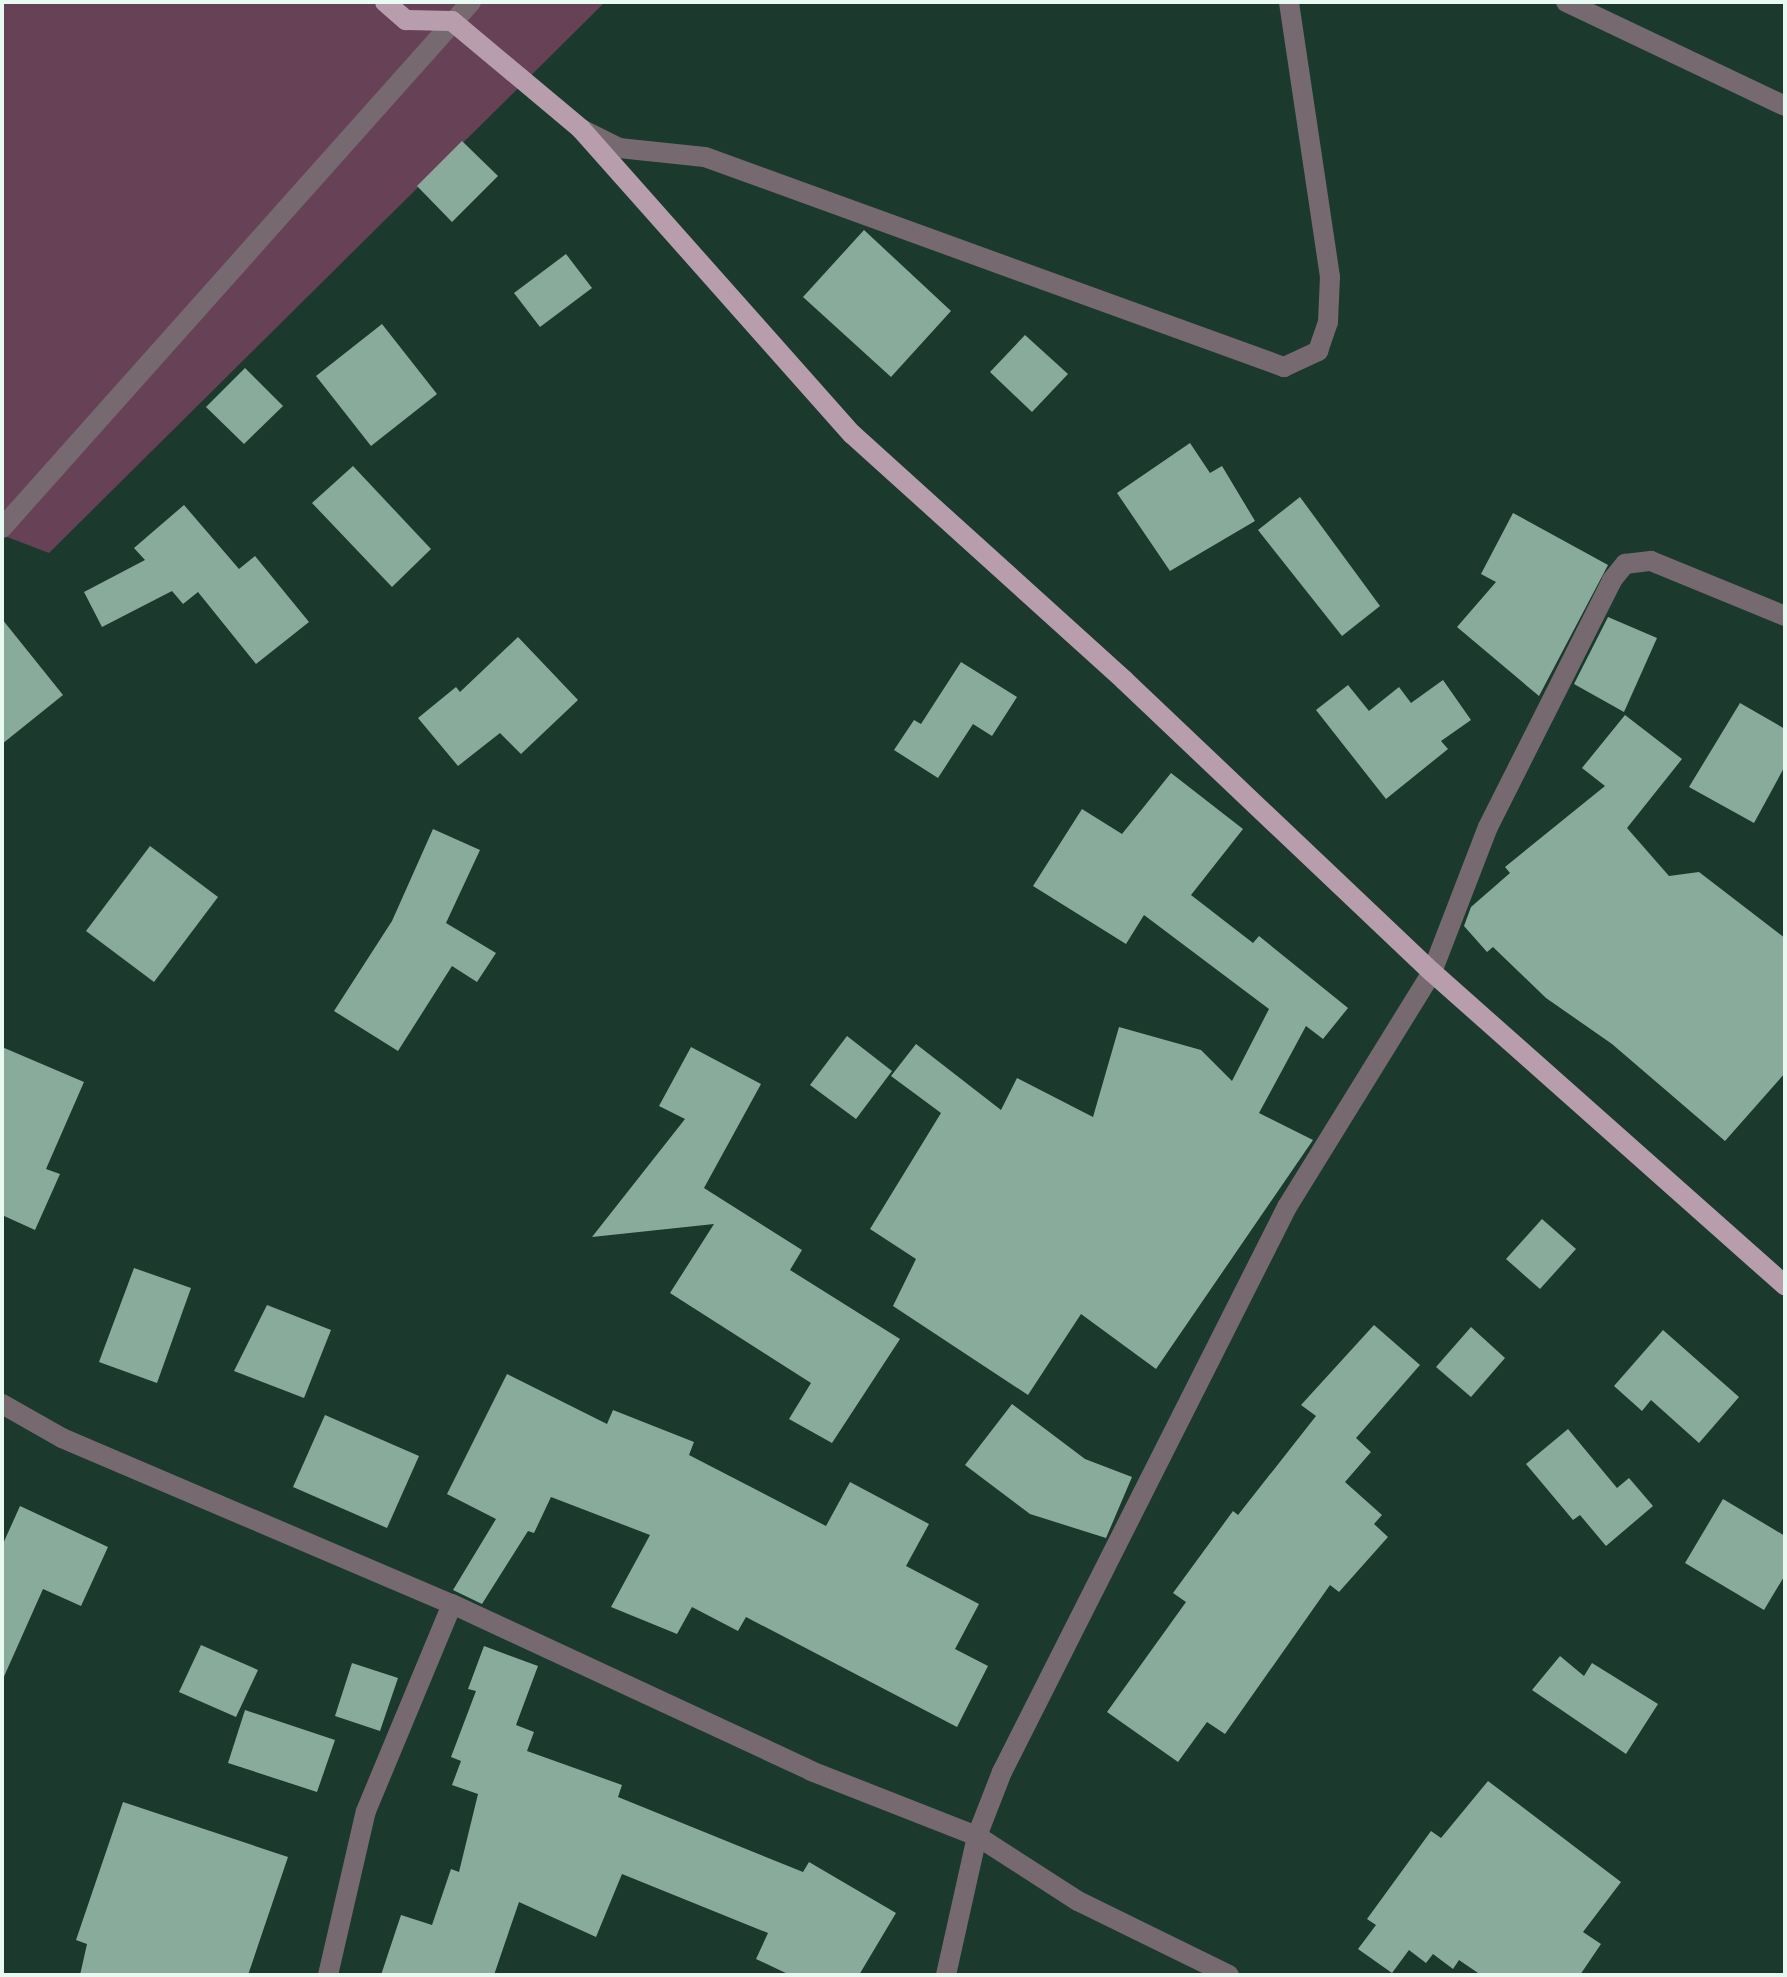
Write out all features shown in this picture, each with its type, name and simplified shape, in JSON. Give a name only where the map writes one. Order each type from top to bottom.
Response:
[{"type":"main road","points":[[385,2],[406,20],[452,21],[581,129],[852,434],[1124,680],[1432,972],[1785,1285]]},
{"type":"street","points":[[2,528],[471,2]]},
{"type":"street","points":[[581,129],[619,148],[705,157],[884,227],[1284,367],[1318,351],[1328,322],[1330,277],[1289,2]]},
{"type":"street","points":[[1566,2],[1785,106]]},
{"type":"street","points":[[946,1975],[977,1836],[1002,1772],[1287,1207],[1432,972],[1488,827],[1585,629],[1625,564],[1651,561],[1785,616]]},
{"type":"street","points":[[2,1404],[62,1438],[452,1604],[811,1771],[977,1836],[1078,1901],[1229,1975]]},
{"type":"street","points":[[328,1975],[366,1811],[452,1604]]},
{"type":"street","points":[[334,1942],[337,1975]]},
{"type":"shaded area","points":[[2,2],[605,2],[49,553],[2,535]]},
{"type":"building","points":[[462,141],[498,176],[452,222],[417,186]]},
{"type":"building","points":[[864,230],[951,311],[891,377],[803,297]]},
{"type":"building","points":[[566,254],[592,288],[540,327],[514,293]]},
{"type":"building","points":[[382,324],[437,394],[371,446],[316,376]]},
{"type":"building","points":[[1025,335],[1068,374],[1032,412],[990,372]]},
{"type":"building","points":[[245,368],[283,406],[244,444],[206,407]]},
{"type":"building","points":[[1190,443],[1210,473],[1222,466],[1255,521],[1170,571],[1117,493]]},
{"type":"building","points":[[353,466],[431,549],[392,587],[312,503]]},
{"type":"building","points":[[1300,497],[1380,606],[1342,636],[1258,530]]},
{"type":"building","points":[[184,505],[239,569],[255,556],[309,622],[256,664],[198,592],[183,604],[172,591],[102,627],[84,592],[145,560],[134,548]]},
{"type":"building","points":[[1513,513],[1608,565],[1539,696],[1457,627],[1496,582],[1481,574]]},
{"type":"building","points":[[1608,617],[1657,638],[1624,712],[1574,684]]},
{"type":"building","points":[[2,619],[63,695],[2,744]]},
{"type":"building","points":[[518,637],[578,700],[521,754],[500,733],[458,766],[418,718],[456,687],[460,692]]},
{"type":"building","points":[[961,662],[1017,697],[992,736],[973,724],[938,778],[894,750],[914,720],[921,724]]},
{"type":"building","points":[[1443,680],[1471,720],[1441,741],[1448,749],[1386,799],[1316,710],[1348,685],[1369,711],[1399,687],[1411,703]]},
{"type":"building","points":[[1740,703],[1785,729],[1785,766],[1754,823],[1689,787]]},
{"type":"building","points":[[1625,715],[1682,759],[1627,828],[1669,876],[1699,872],[1785,938],[1785,1073],[1725,1141],[1612,1044],[1546,998],[1493,947],[1487,952],[1464,926],[1471,907],[1510,873],[1505,867],[1605,786],[1582,768]]},
{"type":"building","points":[[1171,773],[1243,829],[1191,895],[1253,943],[1259,936],[1348,1008],[1323,1039],[1306,1026],[1259,1113],[1313,1140],[1156,1369],[1081,1314],[1028,1395],[893,1306],[916,1259],[870,1229],[941,1113],[891,1076],[916,1044],[1001,1110],[1017,1078],[1093,1117],[1119,1027],[1201,1050],[1232,1081],[1269,1009],[1144,915],[1126,944],[1033,886],[1082,809],[1122,834]]},
{"type":"building","points":[[433,829],[480,850],[446,923],[496,953],[477,982],[452,966],[398,1051],[334,1011],[392,921]]},
{"type":"building","points":[[150,846],[218,897],[154,982],[86,931]]},
{"type":"building","points":[[847,1036],[892,1071],[856,1119],[810,1085]]},
{"type":"building","points":[[2,1047],[84,1082],[46,1169],[60,1174],[35,1230],[2,1215]]},
{"type":"building","points":[[691,1047],[761,1084],[704,1188],[802,1250],[790,1270],[900,1339],[832,1443],[789,1419],[811,1383],[670,1293],[714,1224],[592,1237],[685,1119],[659,1106]]},
{"type":"building","points":[[1542,1219],[1576,1249],[1540,1289],[1506,1259]]},
{"type":"building","points":[[134,1268],[191,1288],[157,1383],[99,1362]]},
{"type":"building","points":[[267,1305],[331,1330],[304,1398],[234,1371]]},
{"type":"building","points":[[1374,1325],[1420,1365],[1356,1438],[1371,1452],[1345,1482],[1382,1515],[1374,1524],[1388,1537],[1339,1592],[1330,1585],[1225,1734],[1207,1722],[1178,1762],[1107,1712],[1186,1602],[1173,1593],[1233,1511],[1238,1515],[1316,1416],[1301,1405]]},
{"type":"building","points":[[1471,1327],[1505,1358],[1471,1397],[1436,1367]]},
{"type":"building","points":[[1663,1330],[1739,1397],[1699,1443],[1651,1400],[1642,1411],[1614,1386]]},
{"type":"building","points":[[507,1374],[607,1424],[613,1410],[694,1442],[689,1455],[826,1526],[850,1482],[929,1524],[906,1566],[979,1604],[955,1649],[988,1666],[957,1727],[746,1617],[738,1631],[692,1607],[677,1634],[611,1607],[650,1535],[551,1497],[534,1533],[528,1531],[482,1604],[453,1590],[496,1519],[447,1494]]},
{"type":"building","points":[[1012,1404],[1085,1459],[1132,1477],[1106,1538],[1030,1514],[965,1465]]},
{"type":"building","points":[[325,1415],[419,1456],[387,1528],[293,1487]]},
{"type":"building","points":[[1568,1429],[1617,1488],[1629,1478],[1653,1506],[1606,1546],[1580,1515],[1573,1520],[1526,1464]]},
{"type":"building","points":[[1723,1499],[1785,1536],[1785,1575],[1764,1610],[1685,1563]]},
{"type":"building","points":[[20,1506],[108,1547],[81,1606],[43,1589],[2,1681],[2,1546]]},
{"type":"building","points":[[201,1645],[258,1670],[236,1717],[179,1692]]},
{"type":"building","points":[[484,1646],[538,1666],[516,1725],[534,1732],[527,1751],[622,1785],[618,1797],[803,1872],[809,1862],[896,1913],[859,1975],[790,1975],[756,1959],[768,1933],[622,1874],[596,1937],[519,1902],[494,1975],[381,1975],[401,1915],[432,1925],[451,1869],[459,1872],[478,1794],[452,1785],[461,1761],[451,1757],[476,1691],[468,1689]]},
{"type":"building","points":[[1560,1656],[1584,1676],[1592,1663],[1658,1704],[1626,1754],[1532,1690]]},
{"type":"building","points":[[352,1663],[398,1678],[380,1731],[335,1716]]},
{"type":"building","points":[[245,1710],[335,1740],[317,1792],[228,1763]]},
{"type":"building","points":[[1488,1781],[1621,1882],[1583,1932],[1601,1944],[1580,1975],[1481,1975],[1459,1960],[1453,1969],[1433,1954],[1426,1963],[1409,1950],[1392,1973],[1358,1949],[1376,1925],[1367,1919],[1431,1831],[1441,1838]]},
{"type":"building","points":[[123,1802],[288,1857],[248,1975],[80,1975],[87,1944],[76,1940]]}]
